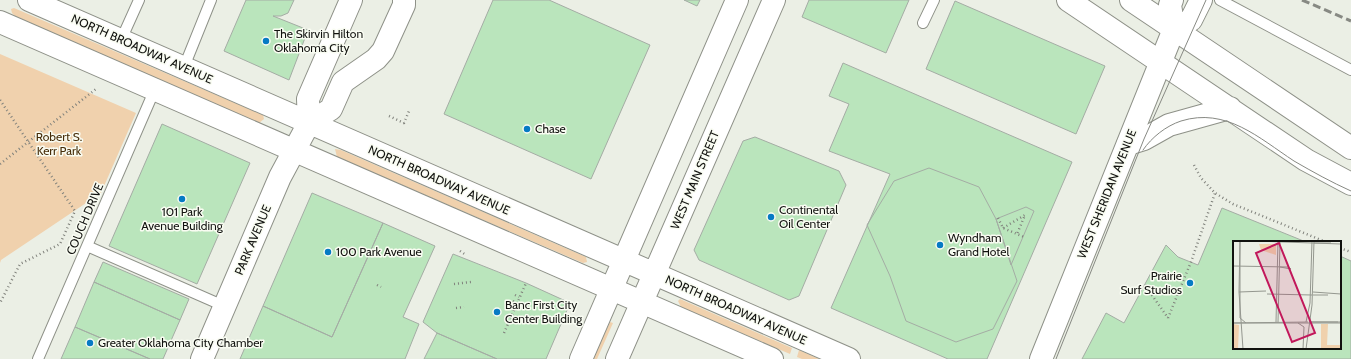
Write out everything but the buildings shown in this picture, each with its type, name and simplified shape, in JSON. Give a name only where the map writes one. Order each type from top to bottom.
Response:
[{"type":"street","name":"NORTH BROADWAY AVENUE","points":[[29,0],[849,359]]},
{"type":"street","name":"PARK AVENUE","points":[[202,359],[280,177],[309,123],[308,99],[351,0]]},
{"type":"street","points":[[309,123],[331,109],[342,82],[376,59],[386,44],[404,5],[404,0]]},
{"type":"street","points":[[581,359],[737,0]]},
{"type":"street","name":"WEST MAIN STREET","points":[[617,359],[774,0]]},
{"type":"street","points":[[1068,0],[1306,160],[1351,184]]},
{"type":"street","points":[[1131,0],[1351,148]]},
{"type":"street","points":[[1172,0],[1170,5],[1174,29]]},
{"type":"street","points":[[1174,29],[1191,20],[1201,0]]},
{"type":"street","points":[[0,22],[772,359]]},
{"type":"street","name":"WEST SHERIDAN AVENUE","points":[[1040,359],[1174,29]]},
{"type":"street","points":[[708,68],[738,81]]},
{"type":"street","points":[[1128,144],[1144,139],[1169,125],[1230,108]]},
{"type":"lane","points":[[121,40],[139,0]]},
{"type":"lane","points":[[184,67],[212,0]]},
{"type":"lane","points":[[923,23],[934,0]]},
{"type":"lane","points":[[1220,0],[1351,70]]},
{"type":"lane","name":"COUCH DRIVE","points":[[38,359],[155,89]]},
{"type":"lane","points":[[87,246],[224,306]]},
{"type":"path","points":[[0,164],[96,89]]},
{"type":"path","points":[[0,100],[75,211],[60,244],[20,264],[0,302]]},
{"type":"path","points":[[389,116],[404,123],[409,111]]},
{"type":"path","points":[[1194,165],[1201,178],[1215,193],[1233,204],[1324,241]]},
{"type":"path","points":[[1145,285],[1168,318],[1191,262],[1215,193]]},
{"type":"path","points":[[1003,228],[1025,215],[1017,234]]},
{"type":"path","points":[[998,218],[1003,228],[1024,237]]},
{"type":"path","points":[[1341,248],[1351,252]]},
{"type":"path","points":[[460,251],[466,255]]},
{"type":"path","points":[[454,284],[471,282]]},
{"type":"path","points":[[504,333],[526,283]]},
{"type":"path","points":[[377,285],[381,287]]},
{"type":"path","points":[[515,295],[519,297]]},
{"type":"path","points":[[513,301],[517,303]]},
{"type":"path","points":[[510,306],[514,308]]},
{"type":"path","points":[[456,308],[464,307]]},
{"type":"green space","points":[[14,8],[263,115],[264,119],[259,123],[15,16],[11,9]]},
{"type":"green space","name":"Robert S. Kerr Park","points":[[0,54],[136,113],[101,193],[1,260],[0,263]]},
{"type":"green space","points":[[335,149],[341,150],[586,257],[587,262],[583,263],[337,157]]},
{"type":"green space","points":[[680,299],[792,348],[790,354],[681,307],[678,301]]},
{"type":"green space","points":[[610,322],[613,323],[597,359],[593,359]]},
{"type":"green space","points":[[799,350],[819,359],[802,359],[797,357]]},
{"type":"tram line","points":[[1056,359],[1144,139],[1206,0]]},
{"type":"tram line","points":[[1143,150],[1160,132],[1175,123],[1197,118],[1213,118],[1227,121],[1241,127],[1294,161],[1351,191]]},
{"type":"railway","points":[[1302,0],[1351,21]]},
{"type":"place","name":"The Skirvin Hilton Oklahoma City","points":[[266,41]]},
{"type":"place","name":"Chase","points":[[527,129]]},
{"type":"place","name":"101 Park Avenue Building","points":[[182,199]]},
{"type":"place","name":"Continental Oil Center","points":[[771,217]]},
{"type":"place","name":"Wyndham Grand Hotel","points":[[940,245]]},
{"type":"place","name":"100 Park Avenue","points":[[328,252]]},
{"type":"place","name":"Prairie Surf Studios","points":[[1190,283]]},
{"type":"place","name":"Banc First City Center Building","points":[[497,312]]},
{"type":"place","name":"Greater Oklahoma City Chamber","points":[[90,343]]}]
